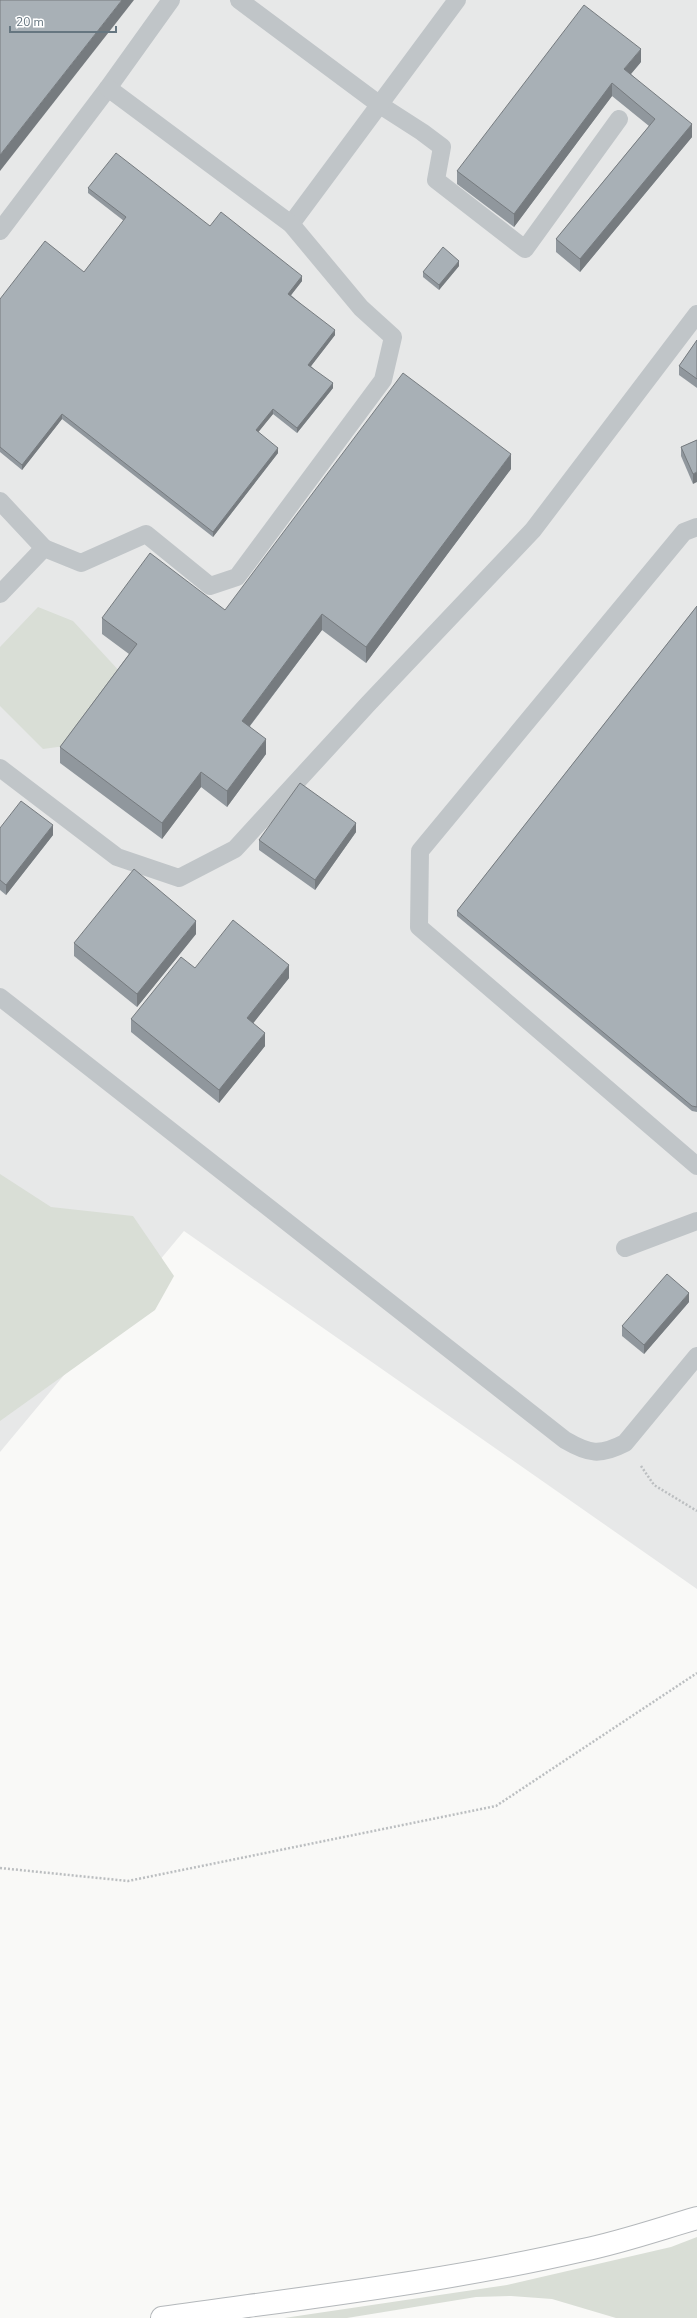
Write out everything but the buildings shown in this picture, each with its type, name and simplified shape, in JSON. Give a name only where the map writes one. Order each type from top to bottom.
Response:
[{"type":"highway","points":[[162,2318],[423,2281],[510,2265],[584,2250],[697,2218]]},
{"type":"lane","points":[[0,231],[108,88],[171,0]]},
{"type":"lane","points":[[240,0],[380,105],[422,132],[442,147],[436,180],[525,248],[619,119]]},
{"type":"lane","points":[[292,224],[458,0]]},
{"type":"lane","points":[[0,501],[44,548],[81,563],[146,534],[210,586],[237,577],[384,380],[393,337],[362,308],[292,224],[108,88]]},
{"type":"lane","points":[[0,768],[117,857],[179,878],[235,849],[368,704],[533,530],[697,314]]},
{"type":"lane","points":[[697,527],[684,532],[420,851],[419,927],[697,1166]]},
{"type":"lane","points":[[0,594],[44,548]]},
{"type":"lane","points":[[0,997],[565,1440],[580,1449],[596,1453],[610,1451],[625,1443],[697,1356]]},
{"type":"lane","points":[[625,1248],[697,1221]]},
{"type":"path","points":[[625,1443],[654,1485],[697,1511]]},
{"type":"path","points":[[0,1868],[128,1881],[496,1806],[697,1673]]},
{"type":"shaded area","points":[[0,0],[697,0],[697,1589],[184,1231],[0,1452]]},
{"type":"shaded area","points":[[38,607],[73,621],[122,674],[72,745],[43,749],[0,706],[0,647]]},
{"type":"shaded area","points":[[0,1174],[51,1207],[133,1216],[174,1276],[155,1310],[0,1421]]},
{"type":"shaded area","points":[[697,2237],[697,2318],[616,2318],[552,2299],[511,2296],[476,2297],[347,2318],[284,2318],[507,2285],[671,2247]]}]
